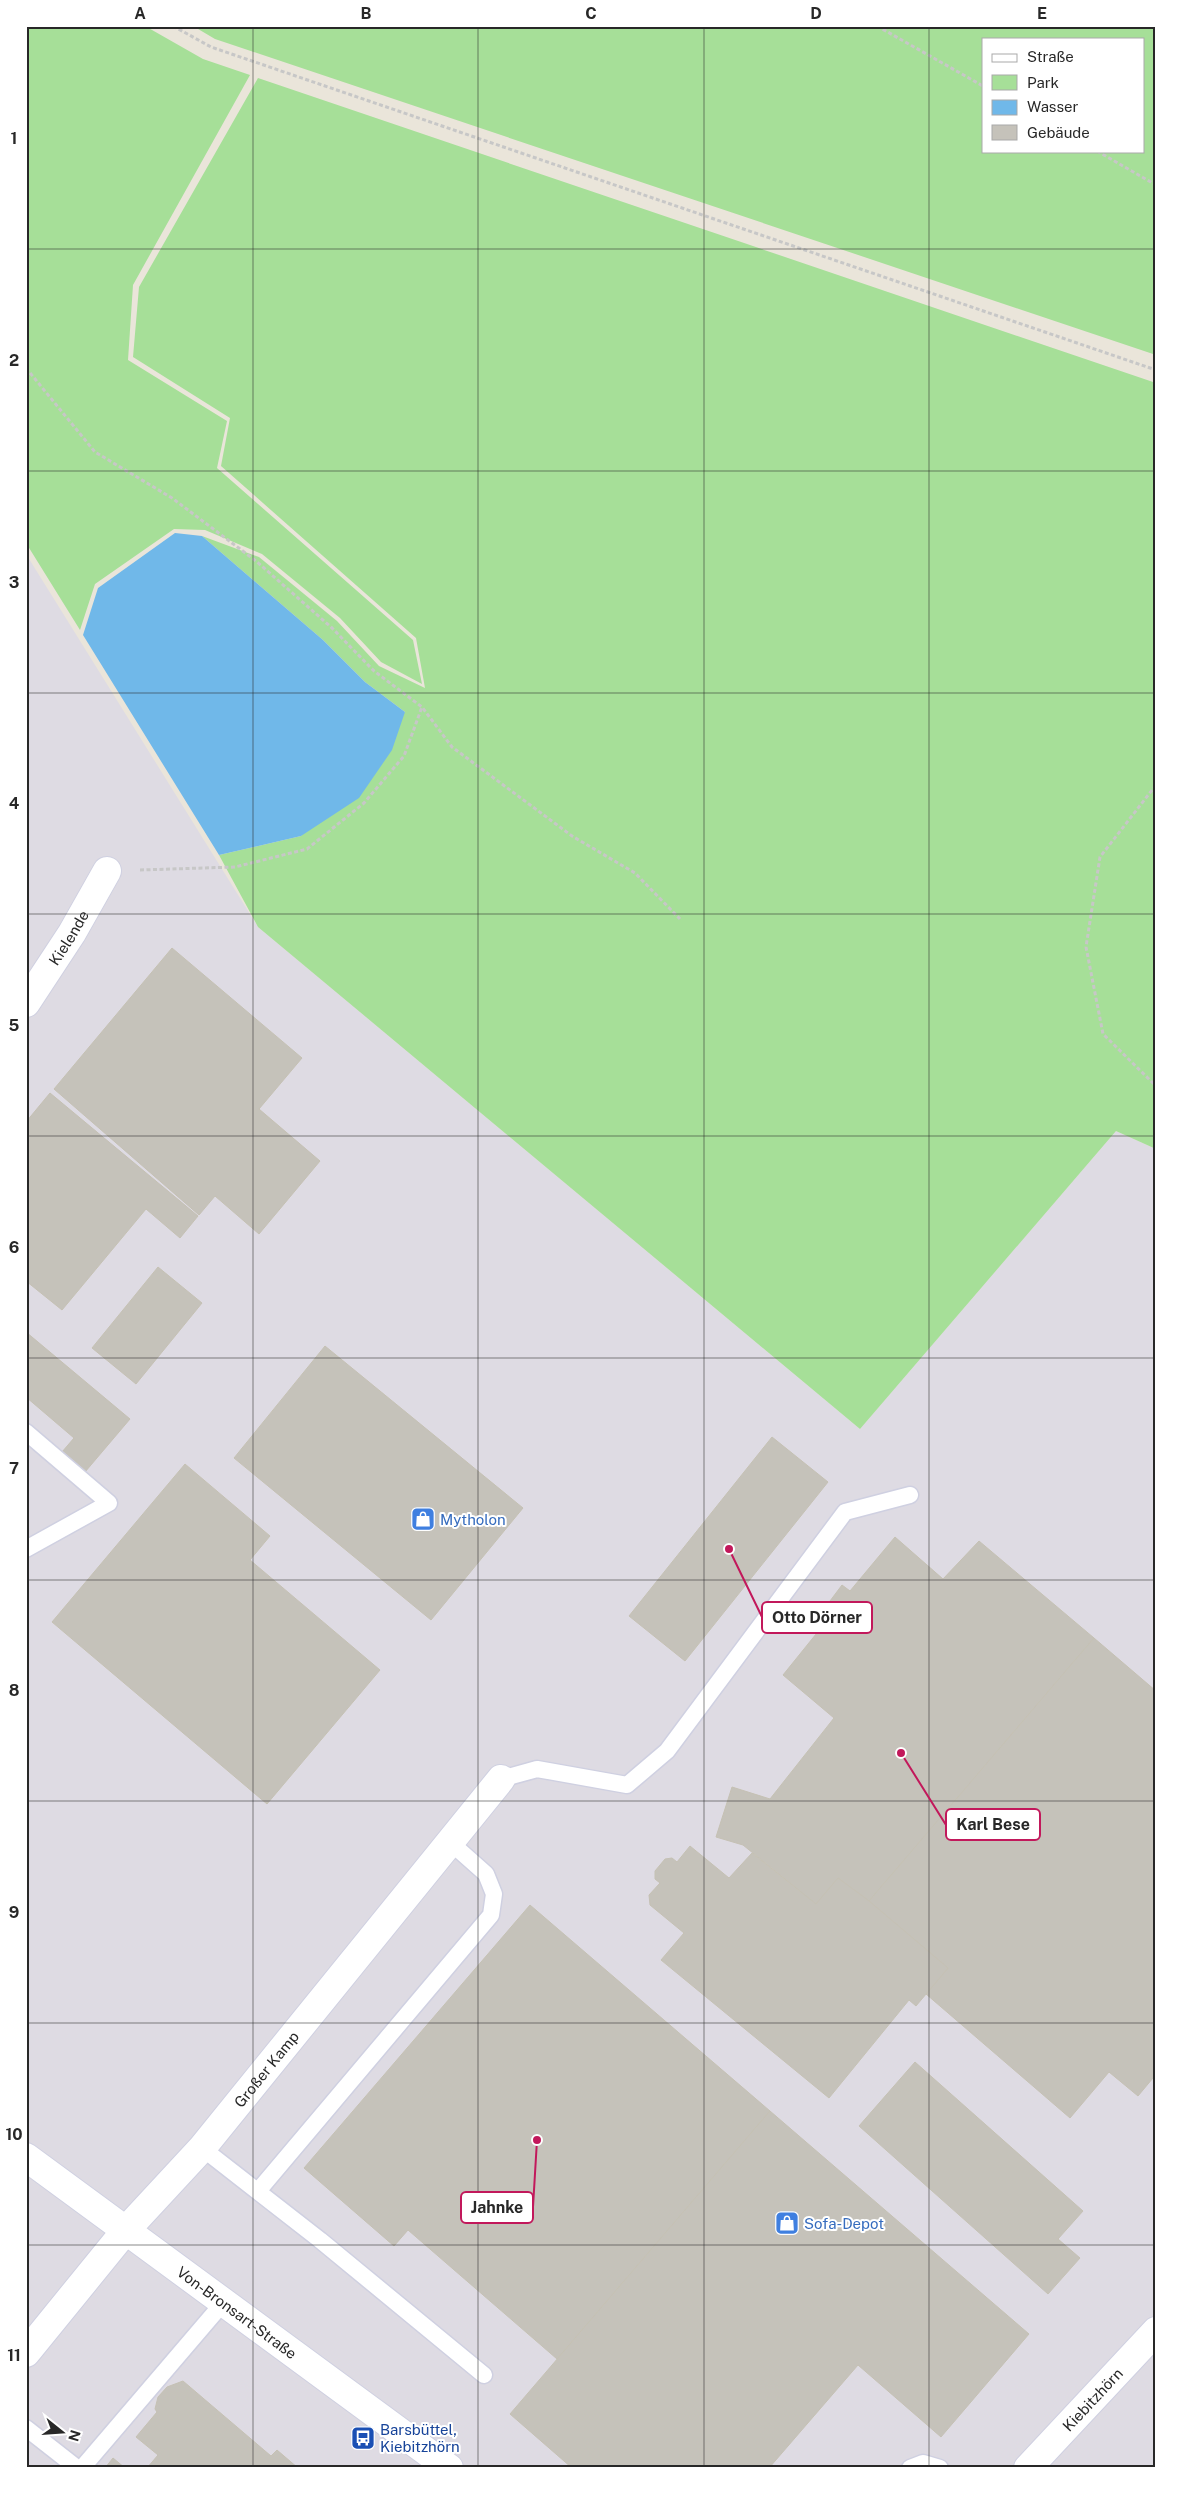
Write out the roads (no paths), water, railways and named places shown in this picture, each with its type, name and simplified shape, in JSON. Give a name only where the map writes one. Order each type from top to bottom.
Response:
[{"type":"street","name":"Kielende","points":[[26,1003],[72,933],[107,871]]},
{"type":"street","name":"Großer Kamp","points":[[26,2352],[126,2230],[202,2148],[501,1779]]},
{"type":"street","name":"Von-Bronsart-Straße","points":[[26,2157],[449,2468]]},
{"type":"street","name":"Kiebitzhörn","points":[[1028,2468],[1156,2331]]},
{"type":"lane","points":[[26,1432],[108,1503],[26,1549]]},
{"type":"lane","points":[[501,1779],[536,1769],[627,1785],[666,1751],[845,1512],[910,1495]]},
{"type":"lane","points":[[258,2191],[491,1915],[494,1894],[486,1874],[450,1842]]},
{"type":"lane","points":[[202,2148],[258,2191],[484,2375]]},
{"type":"lane","points":[[82,2468],[223,2302]]},
{"type":"lane","points":[[26,2428],[77,2468]]},
{"type":"lane","points":[[910,2468],[923,2463],[940,2468]]},
{"type":"water","points":[[175,533],[202,536],[323,640],[365,682],[405,712],[392,750],[359,798],[301,836],[219,855],[83,635],[98,588]]},
{"type":"place","name":"Mytholon","points":[[423,1519]]},
{"type":"place","name":"Otto Dörner","points":[[729,1549]]},
{"type":"place","name":"Karl Bese","points":[[901,1753]]},
{"type":"place","name":"Jahnke","points":[[537,2140]]},
{"type":"place","name":"Sofa-Depot","points":[[787,2223]]},
{"type":"place","name":"Barsbüttel, Kiebitzhörn","points":[[363,2438]]}]
